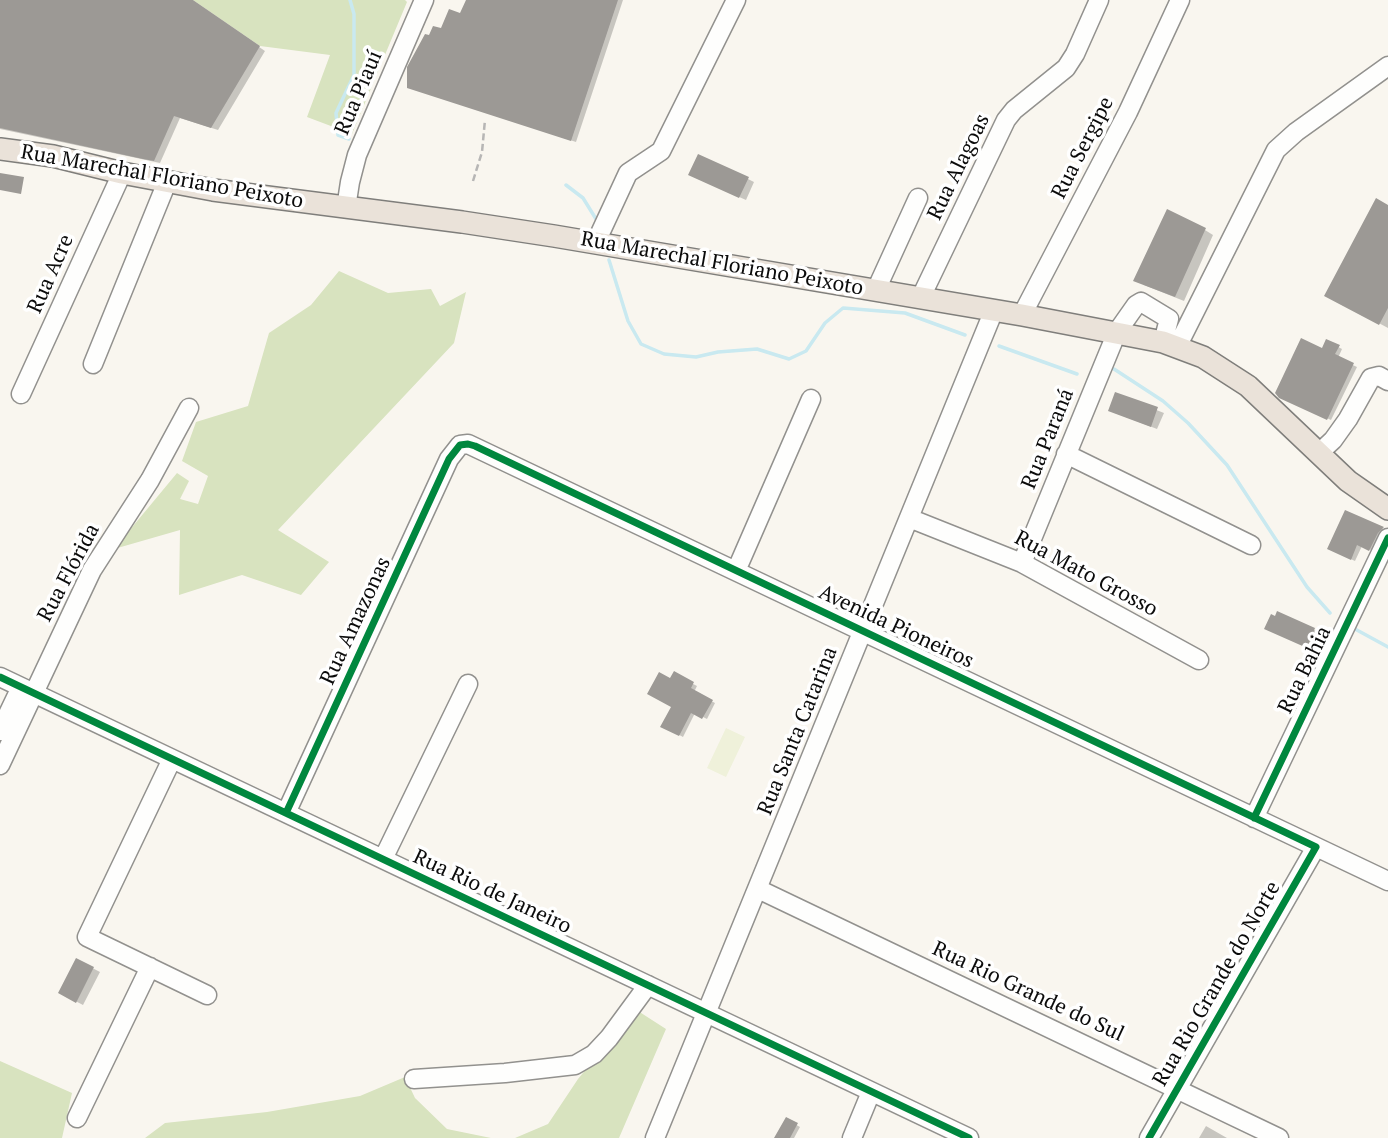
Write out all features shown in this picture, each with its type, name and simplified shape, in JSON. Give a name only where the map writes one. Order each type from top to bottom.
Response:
[{"type":"main road","name":"Rua Marechal Floriano Peixoto","points":[[0,149],[53,156],[167,182],[596,242],[994,310],[1170,344],[1203,357],[1248,386],[1358,489],[1388,509]]},
{"type":"street","name":"Rua Piauí","points":[[346,208],[357,155],[424,0]]},
{"type":"street","points":[[596,242],[628,173],[661,151],[736,0]]},
{"type":"street","name":"Rua Alagoas","points":[[921,298],[999,132],[1014,110],[1066,68],[1099,0]]},
{"type":"street","name":"Rua Sergipe","points":[[1022,315],[1128,111],[1180,0]]},
{"type":"street","points":[[1170,344],[1276,150],[1296,132],[1388,66]]},
{"type":"street","name":"Rua Acre","points":[[21,394],[122,173]]},
{"type":"street","points":[[93,364],[167,182]]},
{"type":"street","points":[[876,290],[918,198]]},
{"type":"street","name":"Rua Paraná","points":[[1022,562],[1117,332],[1136,305],[1141,302],[1169,319],[1170,344]]},
{"type":"street","name":"Rua Santa Catarina","points":[[655,1138],[994,310]]},
{"type":"street","points":[[1319,453],[1333,440],[1348,419],[1371,378],[1379,376],[1388,381]]},
{"type":"street","points":[[736,571],[811,398]]},
{"type":"street","name":"Rua Flórida","points":[[0,731],[27,690],[100,556],[156,469],[188,408]]},
{"type":"street","name":"Avenida Pioneiros","points":[[460,445],[475,446],[1388,881]]},
{"type":"street","name":"Rua Amazonas","points":[[286,813],[449,459],[460,445]]},
{"type":"street","points":[[1066,454],[1251,545]]},
{"type":"street","name":"Rua Mato Grosso","points":[[909,518],[1022,562],[1199,660]]},
{"type":"street","name":"Rua Bahia","points":[[1254,817],[1388,538]]},
{"type":"street","name":"Rua Rio de Janeiro","points":[[0,677],[969,1138]]},
{"type":"street","points":[[383,859],[468,684]]},
{"type":"street","name":"Rua Flórida","points":[[0,765],[27,690]]},
{"type":"street","points":[[172,759],[87,937],[207,995]]},
{"type":"street","name":"Rua Rio Grande do Norte","points":[[1149,1138],[1316,847]]},
{"type":"street","name":"Rua Rio Grande do Sul","points":[[758,888],[1279,1138]]},
{"type":"street","points":[[77,1118],[150,968]]},
{"type":"street","points":[[414,1079],[575,1065],[594,1054],[648,985]]},
{"type":"street","points":[[852,1138],[871,1092]]},
{"type":"path","points":[[473,181],[482,152],[485,120]]},
{"type":"green space","points":[[193,0],[407,2],[352,134],[307,117],[330,55],[260,46]]},
{"type":"green space","points":[[339,271],[388,293],[431,289],[440,306],[466,292],[454,343],[278,530],[329,562],[301,595],[242,575],[179,595],[180,530],[114,549],[177,473],[189,481],[180,499],[198,504],[208,476],[182,461],[196,422],[248,406],[269,333],[311,305]]},
{"type":"green space","points":[[726,728],[745,737],[726,777],[707,768]]},
{"type":"green space","points":[[638,1011],[666,1029],[619,1138],[515,1138],[548,1124],[578,1079]]},
{"type":"green space","points":[[0,1061],[72,1093],[62,1138],[0,1138]]},
{"type":"green space","points":[[405,1077],[415,1098],[447,1129],[491,1138],[145,1138],[165,1123],[267,1112],[360,1096]]},
{"type":"building","points":[[0,0],[193,0],[260,46],[211,128],[174,116],[154,161],[0,128]]},
{"type":"building","points":[[466,0],[618,0],[571,141],[407,88],[407,67],[425,34],[429,35],[433,26],[441,28],[449,9],[460,13]]},
{"type":"building","points":[[698,154],[749,177],[739,198],[688,175]]},
{"type":"building","points":[[0,173],[24,177],[21,194],[0,190]]},
{"type":"building","points":[[1376,198],[1388,205],[1388,308],[1379,325],[1324,296]]},
{"type":"building","points":[[1167,209],[1206,228],[1175,297],[1133,281]]},
{"type":"building","points":[[1301,338],[1322,348],[1326,339],[1340,345],[1335,354],[1354,363],[1327,420],[1279,398],[1275,393]]},
{"type":"building","points":[[1115,392],[1158,407],[1151,427],[1108,411]]},
{"type":"building","points":[[1345,510],[1384,527],[1369,551],[1357,545],[1351,560],[1327,549]]},
{"type":"building","points":[[1277,611],[1315,628],[1307,648],[1264,629],[1271,614],[1275,616]]},
{"type":"building","points":[[674,671],[694,682],[691,688],[713,700],[702,719],[691,713],[679,736],[660,727],[671,707],[647,694],[659,672],[670,678]]},
{"type":"building","points":[[76,958],[94,967],[76,1003],[58,993]]},
{"type":"building","points":[[786,1117],[798,1123],[790,1138],[774,1138]]},
{"type":"waterway","points":[[349,139],[338,135],[336,113],[354,75],[354,14],[350,0]]},
{"type":"waterway","points":[[566,185],[583,198],[596,219]]},
{"type":"waterway","points":[[609,260],[628,321],[641,344],[664,354],[696,357],[757,349],[789,359],[806,351],[825,323],[843,308],[905,313],[965,335]]},
{"type":"waterway","points":[[999,346],[1077,374]]},
{"type":"waterway","points":[[1114,369],[1163,401],[1188,423],[1227,465],[1307,587],[1330,613]]},
{"type":"waterway","points":[[1355,629],[1388,647]]},
{"type":"cycle path","points":[[286,813],[449,459],[460,445],[475,446],[1316,847],[1149,1138]]},
{"type":"cycle path","points":[[1254,818],[1388,538]]},
{"type":"cycle path","points":[[0,677],[969,1138]]}]
